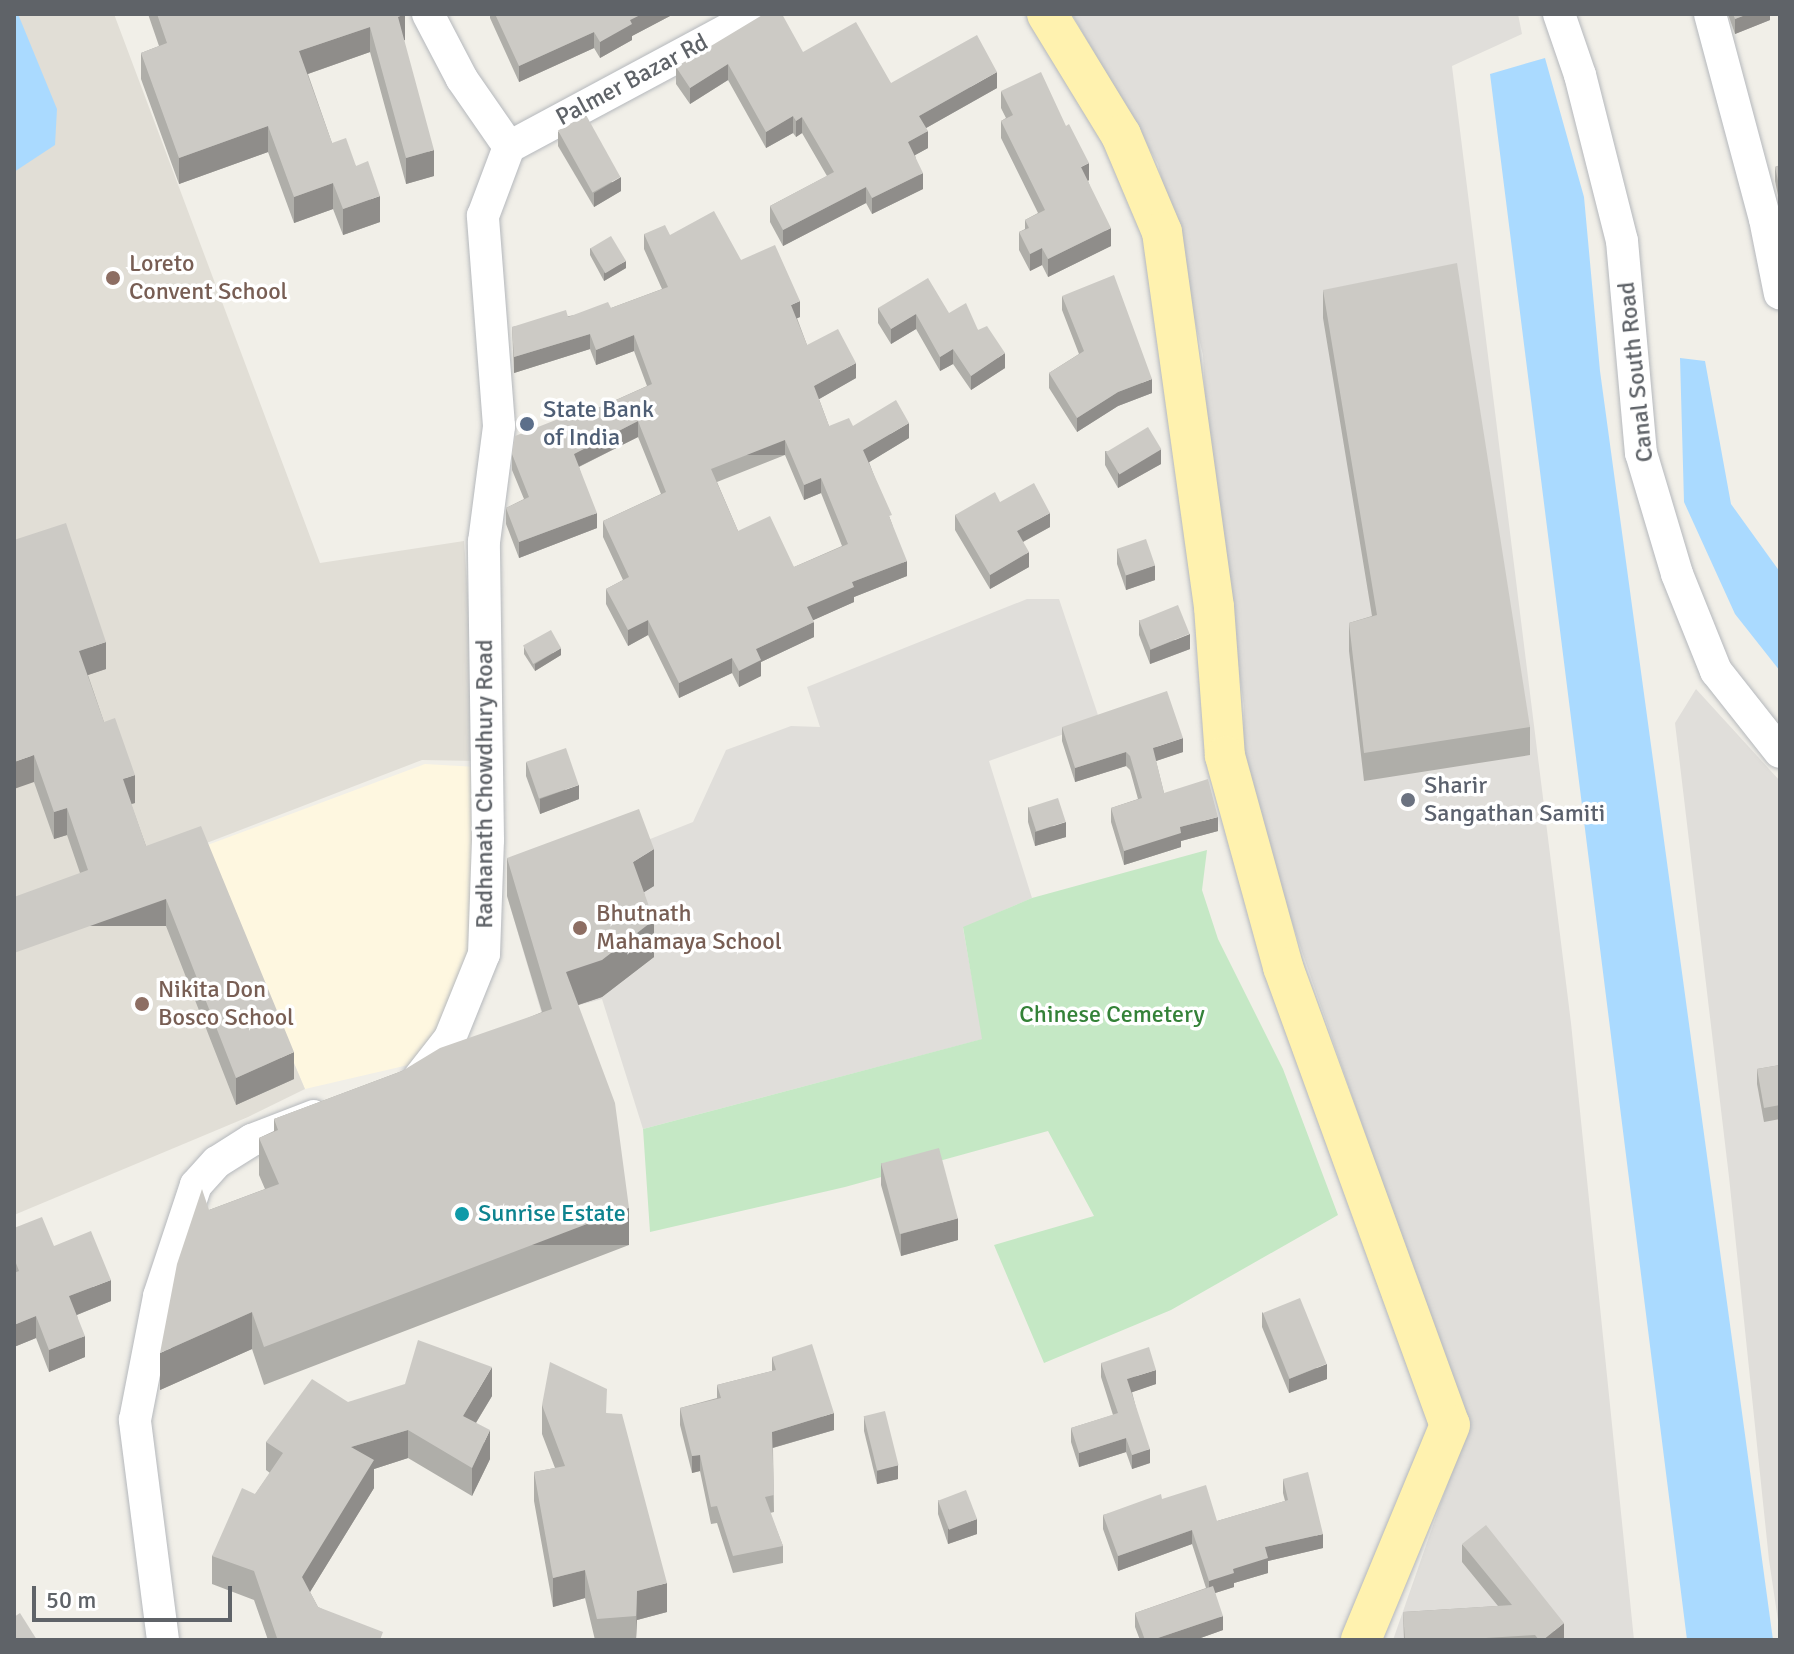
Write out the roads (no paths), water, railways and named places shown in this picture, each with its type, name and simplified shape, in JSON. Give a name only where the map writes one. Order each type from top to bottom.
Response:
[{"type":"main road","points":[[1047,14],[1121,135],[1162,232],[1214,607],[1225,756],[1283,967],[1450,1425],[1361,1640]]},
{"type":"street","points":[[428,14],[462,79],[509,147]]},
{"type":"street","name":"Palmer Bazar Rd","points":[[509,147],[757,14]]},
{"type":"street","name":"Canal South Road","points":[[1559,14],[1580,75],[1622,241],[1641,453],[1672,559],[1716,671],[1780,752]]},
{"type":"street","points":[[1710,14],[1765,219],[1780,294]]},
{"type":"street","name":"Radhanath Chowdhury Road","points":[[396,1090],[424,1075],[450,1038],[484,954],[488,840],[484,542],[499,426],[483,216],[509,147]]},
{"type":"street","points":[[163,1640],[135,1420],[159,1296],[196,1185],[217,1162],[252,1140],[342,1107]]},
{"type":"water","points":[[14,14],[18,14],[57,109],[55,145],[14,172]]},
{"type":"water","points":[[1545,58],[1584,197],[1600,371],[1773,1640],[1687,1640],[1490,74]]},
{"type":"water","points":[[1680,358],[1705,361],[1731,504],[1780,572],[1780,671],[1735,614],[1684,502]]},
{"type":"place","name":"Loreto Convent School","points":[[113,278]]},
{"type":"place","name":"State Bank of India","points":[[527,424]]},
{"type":"place","name":"Sharir Sangathan Samiti","points":[[1408,800]]},
{"type":"place","name":"Bhutnath Mahamaya School","points":[[580,928]]},
{"type":"place","name":"Nikita Don Bosco School","points":[[142,1004]]},
{"type":"place","name":"Sunrise Estate","points":[[462,1214]]},
{"type":"park label","name":"Chinese Cemetery","points":[[1112,1015]]}]
